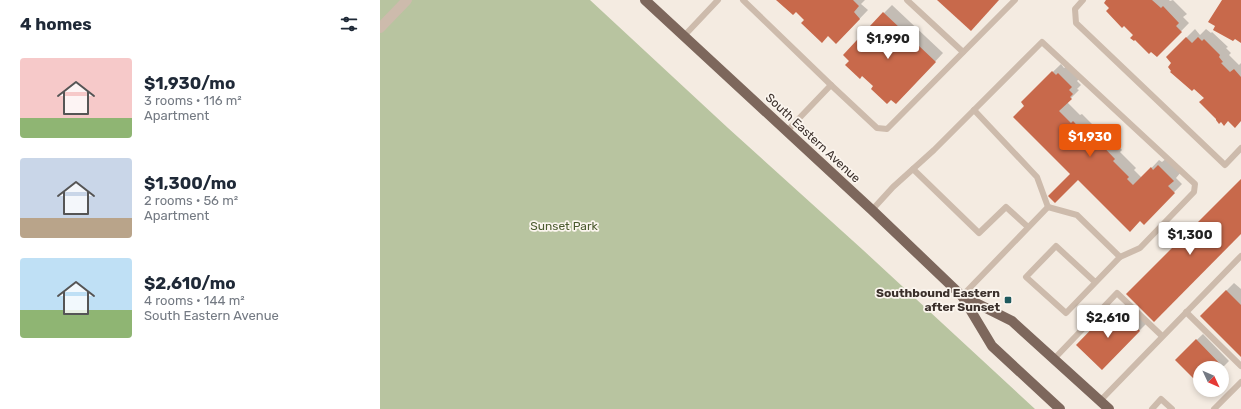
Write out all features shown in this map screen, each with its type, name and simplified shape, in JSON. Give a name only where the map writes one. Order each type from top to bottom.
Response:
[{"type":"main road","name":"South Eastern Avenue","points":[[645,0],[872,210],[962,296],[992,346],[1060,409]]},
{"type":"main road","name":"South Eastern Avenue","points":[[962,296],[1012,321],[1109,409]]},
{"type":"street","points":[[380,28],[408,0]]},
{"type":"lane","points":[[684,36],[718,0]]},
{"type":"lane","points":[[743,0],[831,86],[877,128],[887,129],[1015,0]]},
{"type":"lane","points":[[907,0],[963,52]]},
{"type":"lane","points":[[1083,0],[1075,9],[1076,23],[1225,165],[1241,148]]},
{"type":"lane","points":[[872,210],[893,187],[974,110],[1042,42],[1195,184],[1194,192],[1140,248],[1120,257],[1066,313],[1026,277],[1056,246],[1095,282]]},
{"type":"lane","points":[[787,131],[831,86]]},
{"type":"lane","points":[[974,110],[1037,176],[1048,207]]},
{"type":"lane","points":[[913,169],[980,233],[1006,207],[1028,227]]},
{"type":"lane","points":[[962,296],[1048,207]]},
{"type":"lane","points":[[1048,207],[1077,215],[1120,257]]},
{"type":"lane","points":[[1100,401],[1162,336],[1240,260]]},
{"type":"lane","points":[[1054,359],[1117,293],[1162,336]]},
{"type":"lane","points":[[1186,312],[1241,366]]},
{"type":"lane","points":[[1214,409],[1241,382]]},
{"type":"lane","points":[[1152,409],[1161,399],[1172,409]]},
{"type":"green space","name":"Sunset Park","points":[[380,0],[590,0],[1035,409],[380,409]]},
{"type":"building","points":[[776,0],[853,0],[859,6],[854,12],[860,19],[836,44],[828,36],[822,43],[801,23],[804,20],[796,12],[793,15]]},
{"type":"building","points":[[937,0],[999,0],[971,31]]},
{"type":"building","points":[[1106,0],[1152,0],[1161,8],[1163,6],[1179,23],[1176,26],[1182,32],[1157,57],[1151,52],[1149,54],[1135,40],[1134,41],[1130,38],[1133,35],[1124,26],[1122,28],[1106,11],[1109,8],[1104,3]]},
{"type":"building","points":[[1222,0],[1241,0],[1241,43],[1235,39],[1233,41],[1213,30],[1215,26],[1208,22]]},
{"type":"building","points":[[883,12],[936,62],[896,104],[891,100],[887,104],[871,89],[873,86],[862,76],[860,79],[845,65],[849,61],[843,55]]},
{"type":"building","points":[[1186,37],[1192,43],[1198,37],[1202,41],[1204,39],[1220,55],[1219,57],[1223,62],[1221,63],[1230,72],[1234,69],[1241,77],[1241,121],[1235,128],[1228,121],[1224,126],[1221,122],[1219,124],[1199,102],[1204,98],[1194,89],[1192,91],[1170,72],[1171,71],[1168,67],[1171,63],[1166,57]]},
{"type":"building","points":[[1052,71],[1056,75],[1058,73],[1072,87],[1069,90],[1073,94],[1070,97],[1072,99],[1059,111],[1071,123],[1073,121],[1088,137],[1091,134],[1115,159],[1113,161],[1129,177],[1127,179],[1133,185],[1151,167],[1153,170],[1158,165],[1174,181],[1168,186],[1175,193],[1144,225],[1140,221],[1130,232],[1078,180],[1055,203],[1048,196],[1070,174],[1013,117],[1024,106],[1021,102]]},
{"type":"building","points":[[1241,179],[1241,234],[1154,322],[1126,294]]},
{"type":"building","points":[[1226,290],[1241,305],[1241,357],[1200,316]]},
{"type":"building","points":[[1108,312],[1117,320],[1123,314],[1140,331],[1102,370],[1076,345]]},
{"type":"building","points":[[1196,339],[1217,361],[1193,361],[1193,378],[1175,360]]},
{"type":"place","name":"Southbound Eastern after Sunset","points":[[1008,300]]}]
